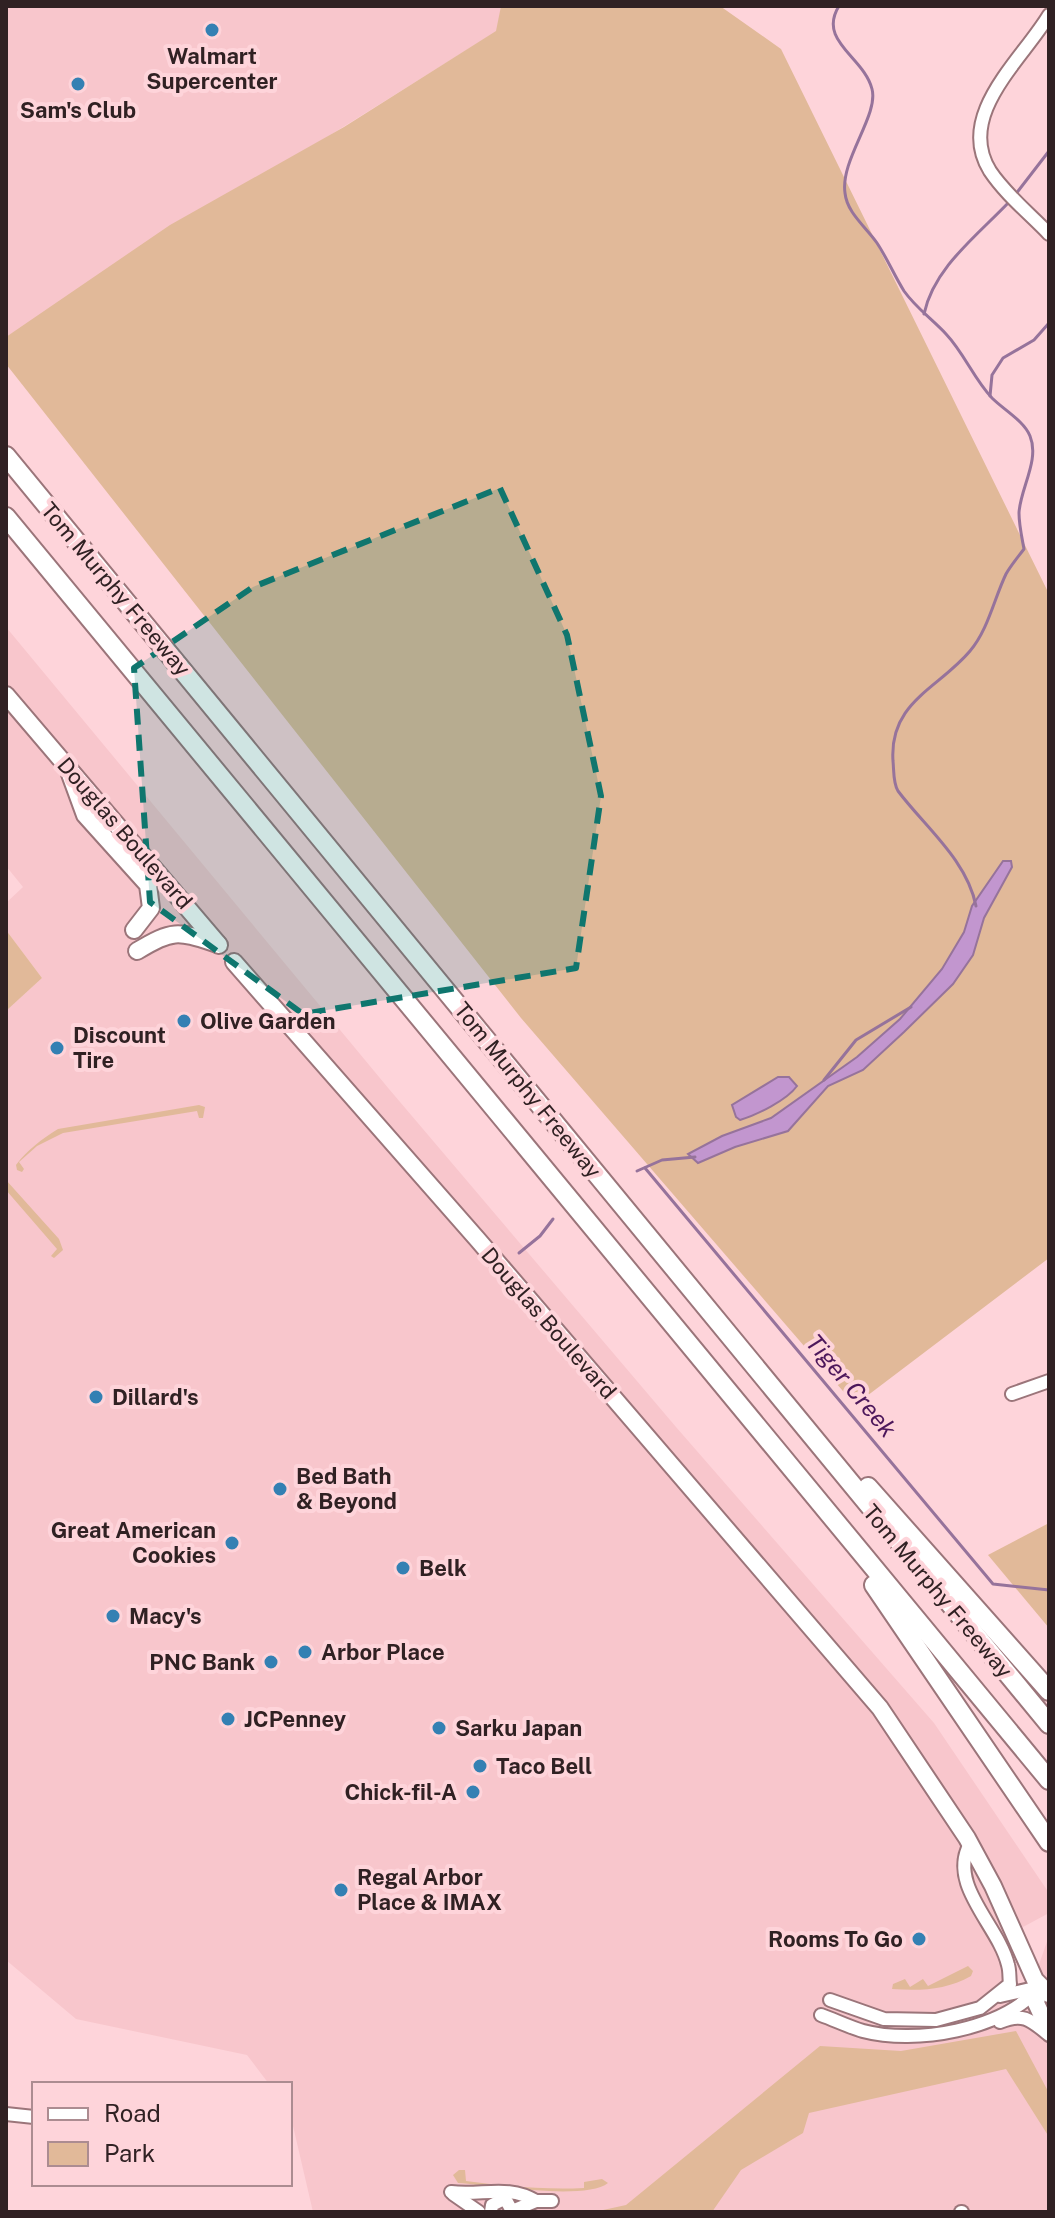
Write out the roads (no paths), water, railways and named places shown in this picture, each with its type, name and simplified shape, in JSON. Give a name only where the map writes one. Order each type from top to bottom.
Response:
[{"type":"highway","name":"Tom Murphy Freeway","points":[[6,456],[1049,1724]]},
{"type":"highway","name":"Tom Murphy Freeway","points":[[6,517],[1049,1780]]},
{"type":"highway","points":[[702,1305],[1049,1691]]},
{"type":"highway","points":[[817,1499],[1049,1842]]},
{"type":"main road","name":"Douglas Boulevard","points":[[6,695],[219,945]]},
{"type":"main road","points":[[67,765],[85,815],[148,885],[151,908],[134,930]]},
{"type":"main road","points":[[137,951],[165,935],[184,933],[219,945]]},
{"type":"main road","name":"Douglas Boulevard","points":[[234,962],[861,1685],[916,1759],[970,1844],[1044,1990],[1036,2003],[1049,2033]]},
{"type":"street","points":[[1049,15],[990,100],[980,134],[983,157],[993,175],[1049,234]]},
{"type":"street","name":"Douglas Boulevard","points":[[219,945],[234,962]]},
{"type":"street","points":[[1012,1394],[1049,1381]]},
{"type":"street","points":[[830,2000],[884,2019],[936,2020],[980,2008],[1010,1984],[1008,1964],[964,1878],[964,1855],[970,1844]]},
{"type":"street","points":[[997,1997],[1044,1990]]},
{"type":"street","points":[[821,2015],[864,2031],[924,2036],[979,2025],[1044,1990]]},
{"type":"street","points":[[979,2025],[987,2028],[1015,2016],[1027,2019],[1049,2033]]},
{"type":"street","points":[[6,2114],[32,2117]]},
{"type":"street","points":[[486,2190],[501,2208]]},
{"type":"street","points":[[468,2194],[486,2190],[518,2192],[536,2201]]},
{"type":"street","points":[[479,2212],[474,2206],[456,2199],[451,2192],[468,2194],[501,2208],[536,2201],[555,2201],[551,2208],[526,2212]]},
{"type":"street","points":[[501,2208],[518,2192]]},
{"type":"waterway","points":[[839,6],[834,29],[844,49],[867,78],[873,100],[848,166],[845,193],[849,207],[877,243],[909,297],[952,341],[992,398],[1023,425],[1032,445],[1033,455],[1019,513],[1024,549],[1006,574],[976,643],[907,710],[894,741],[896,788],[954,859],[964,874],[976,906]]},
{"type":"waterway","points":[[1015,195],[1049,151]]},
{"type":"waterway","points":[[924,314],[929,297],[947,267],[1010,201]]},
{"type":"waterway","points":[[990,396],[992,375],[1003,358],[1034,340],[1049,323]]},
{"type":"waterway","points":[[824,1080],[856,1040],[911,1007]]},
{"type":"waterway","points":[[637,1171],[662,1160],[695,1157]]},
{"type":"waterway","name":"Tiger Creek","points":[[645,1168],[993,1584],[1049,1590]]},
{"type":"waterway","points":[[519,1253],[540,1236],[553,1219]]},
{"type":"place","name":"Walmart Supercenter","points":[[212,30]]},
{"type":"place","name":"Sam's Club","points":[[78,84]]},
{"type":"place","name":"Olive Garden","points":[[184,1021]]},
{"type":"place","name":"Discount Tire","points":[[57,1048]]},
{"type":"place","name":"Dillard's","points":[[96,1397]]},
{"type":"place","name":"Bed Bath & Beyond","points":[[280,1489]]},
{"type":"place","name":"Great American Cookies","points":[[232,1543]]},
{"type":"place","name":"Belk","points":[[403,1568]]},
{"type":"place","name":"Macy's","points":[[113,1616]]},
{"type":"place","name":"Arbor Place","points":[[305,1652]]},
{"type":"place","name":"PNC Bank","points":[[271,1662]]},
{"type":"place","name":"JCPenney","points":[[228,1719]]},
{"type":"place","name":"Sarku Japan","points":[[439,1728]]},
{"type":"place","name":"Taco Bell","points":[[480,1766]]},
{"type":"place","name":"Chick-fil-A","points":[[473,1792]]},
{"type":"place","name":"Regal Arbor Place & IMAX","points":[[341,1890]]},
{"type":"place","name":"Rooms To Go","points":[[919,1939]]}]
